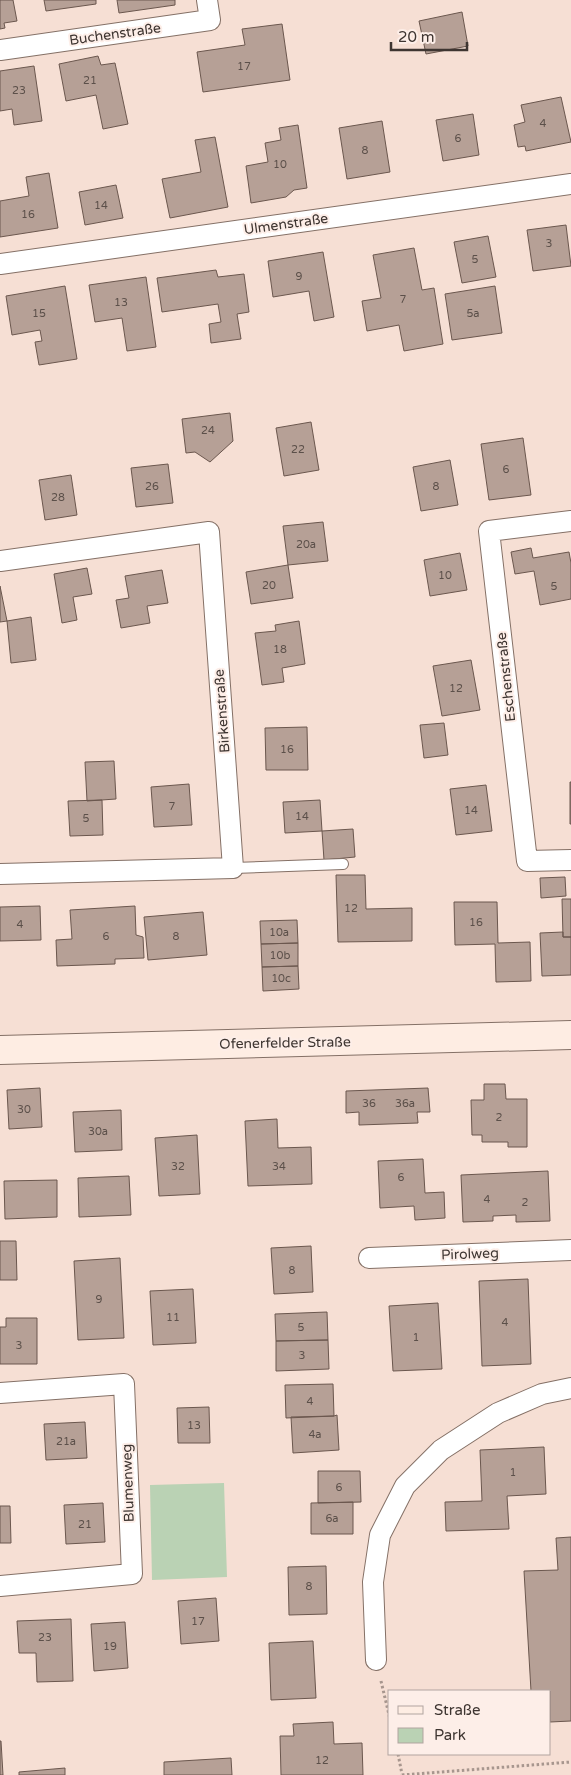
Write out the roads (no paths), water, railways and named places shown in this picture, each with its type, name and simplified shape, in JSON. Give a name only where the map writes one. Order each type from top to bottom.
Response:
[{"type":"street","name":"Buchenstraße","points":[[0,50],[210,20],[207,0]]},
{"type":"street","name":"Ulmenstraße","points":[[0,264],[571,184]]},
{"type":"street","name":"Eschenstraße","points":[[571,521],[489,531],[527,861],[571,860]]},
{"type":"street","name":"Birkenstraße","points":[[0,561],[209,532],[233,868]]},
{"type":"street","points":[[0,874],[233,868]]},
{"type":"street","name":"Ofenerfelder Straße","points":[[0,1050],[571,1035]]},
{"type":"street","name":"Pirolweg","points":[[368,1258],[571,1250]]},
{"type":"street","name":"Blumenweg","points":[[0,1393],[124,1384],[132,1574],[0,1586]]},
{"type":"street","points":[[376,1660],[373,1582],[380,1534],[406,1486],[441,1450],[498,1413],[542,1394],[571,1388]]},
{"type":"lane","points":[[233,868],[343,864]]}]
